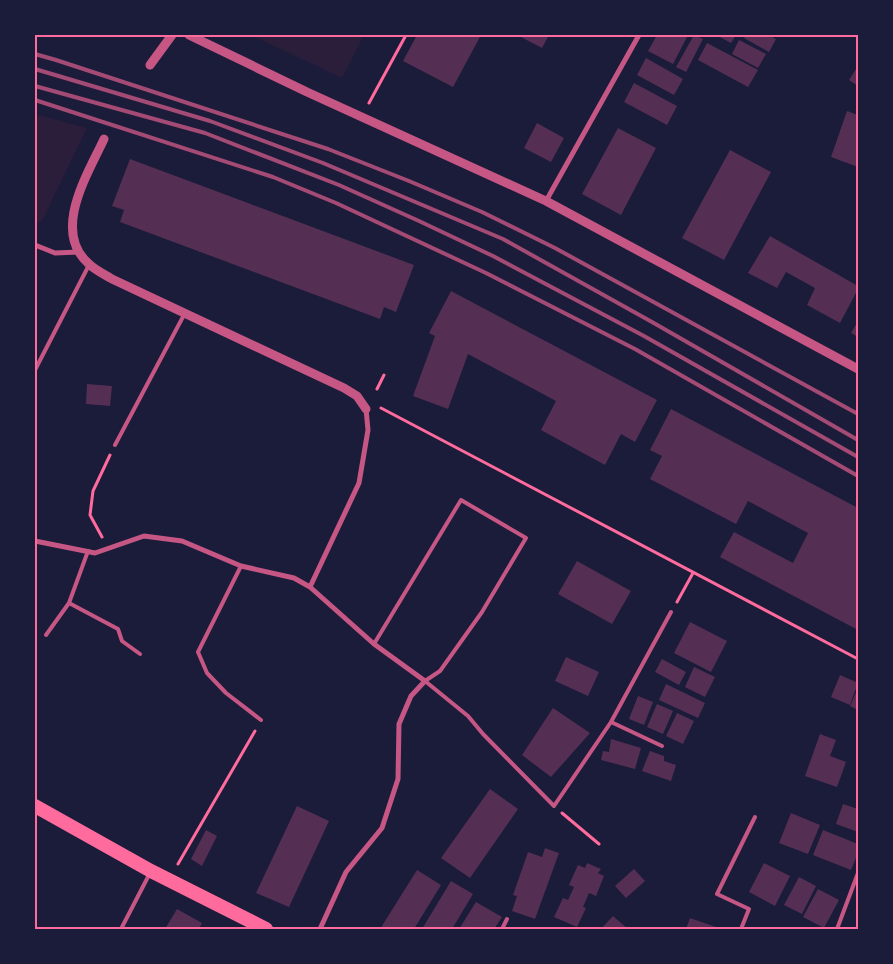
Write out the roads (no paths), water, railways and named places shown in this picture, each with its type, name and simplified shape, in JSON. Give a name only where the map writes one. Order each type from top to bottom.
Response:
[{"type":"highway","points":[[35,806],[151,871],[259,927]]},
{"type":"street","points":[[150,65],[172,35]]},
{"type":"street","points":[[189,35],[307,92],[546,201],[858,369]]},
{"type":"street","points":[[546,201],[638,35]]},
{"type":"street","points":[[104,139],[80,190],[72,217],[72,236],[79,252],[89,264],[112,279],[344,388],[357,396],[366,409],[368,430],[359,482],[310,587]]},
{"type":"street","points":[[35,245],[55,252],[79,252]]},
{"type":"street","points":[[35,541],[95,553],[144,536],[182,541],[241,566],[294,578],[310,587],[374,644],[425,681],[411,696],[398,724],[398,779],[382,828],[346,872],[320,929]]},
{"type":"lane","points":[[35,370],[89,264]]},
{"type":"lane","points":[[115,446],[185,313]]},
{"type":"lane","points":[[374,644],[461,500],[526,538],[482,612],[456,649],[440,671],[425,681],[468,716],[483,734],[554,806],[611,722],[672,612]]},
{"type":"lane","points":[[46,635],[69,604],[88,551]]},
{"type":"lane","points":[[241,566],[198,652],[206,673],[226,694],[261,720]]},
{"type":"lane","points":[[69,604],[118,629],[122,641],[140,654]]},
{"type":"lane","points":[[611,722],[662,746]]},
{"type":"lane","points":[[741,929],[749,909],[717,894],[755,817]]},
{"type":"lane","points":[[121,929],[151,871]]},
{"type":"lane","points":[[838,929],[858,874]]},
{"type":"lane","points":[[502,929],[507,919]]},
{"type":"railway","points":[[35,54],[328,149],[482,212],[555,248],[858,414]]},
{"type":"railway","points":[[35,69],[210,121],[323,163],[503,239],[858,440]]},
{"type":"railway","points":[[35,86],[205,133],[339,185],[419,221],[493,256],[644,336],[858,457]]},
{"type":"railway","points":[[35,100],[273,177],[336,203],[486,273],[635,349],[858,476]]}]
